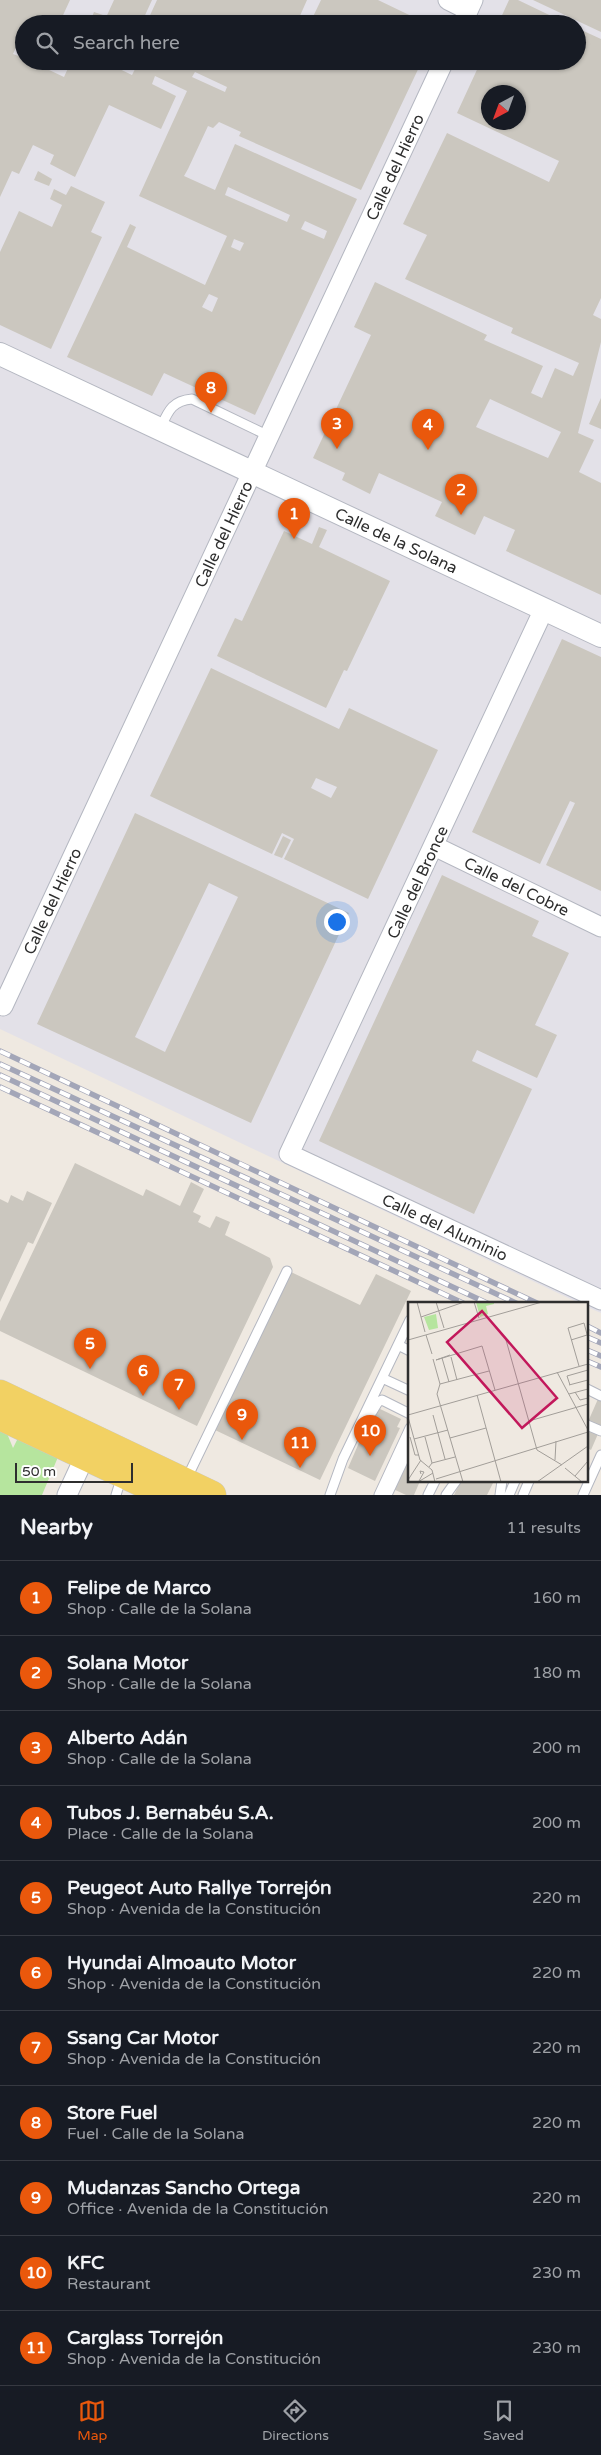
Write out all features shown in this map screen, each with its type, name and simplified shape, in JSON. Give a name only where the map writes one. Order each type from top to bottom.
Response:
[{"type":"main road","points":[[0,1394],[176,1488]]},
{"type":"main road","points":[[0,1416],[85,1456],[119,1484],[176,1488],[212,1495]]},
{"type":"street","points":[[448,0],[468,11]]},
{"type":"street","name":"Calle del Hierro","points":[[3,1006],[440,70]]},
{"type":"street","name":"Calle de la Solana","points":[[0,354],[601,636]]},
{"type":"street","name":"Calle del Bronce","points":[[289,1154],[544,609]]},
{"type":"street","name":"Calle del Cobre","points":[[434,846],[601,927]]},
{"type":"street","name":"Calle del Aluminio","points":[[289,1154],[601,1300]]},
{"type":"street","points":[[67,1495],[85,1456]]},
{"type":"lane","points":[[160,429],[171,407],[180,400],[192,400],[270,436]]},
{"type":"lane","points":[[176,1488],[287,1271]]},
{"type":"lane","points":[[330,1495],[343,1459],[408,1324]]},
{"type":"lane","points":[[398,1345],[408,1350]]},
{"type":"lane","points":[[382,1378],[408,1390]]},
{"type":"lane","points":[[588,1390],[601,1396]]},
{"type":"lane","points":[[343,1459],[356,1445],[378,1402],[382,1400],[408,1413]]},
{"type":"lane","points":[[588,1425],[601,1431]]},
{"type":"lane","points":[[379,1495],[408,1432]]},
{"type":"lane","points":[[387,1495],[408,1450]]},
{"type":"lane","points":[[583,1495],[601,1455]]},
{"type":"lane","points":[[428,1495],[434,1482]]},
{"type":"lane","points":[[500,1495],[502,1482]]},
{"type":"lane","points":[[509,1495],[515,1482]]},
{"type":"lane","points":[[523,1495],[529,1482]]},
{"type":"shaded area","points":[[0,0],[601,0],[601,1313],[588,1307],[588,1302],[577,1302],[0,1029]]},
{"type":"green space","points":[[0,1429],[6,1431],[13,1448],[18,1438],[58,1457],[42,1495],[0,1495]]},
{"type":"building","points":[[0,0],[70,0],[63,15],[15,15],[15,50],[13,54],[15,55],[15,70],[49,70],[64,77],[67,70],[122,70],[132,75],[134,70],[418,70],[361,190],[239,136],[241,132],[219,122],[213,128],[208,126],[184,176],[215,190],[235,144],[357,199],[255,415],[164,373],[152,396],[67,357],[130,224],[136,227],[127,247],[205,285],[227,236],[139,196],[187,91],[155,76],[152,84],[176,96],[161,129],[109,105],[75,177],[50,164],[54,155],[33,145],[19,174],[12,171],[0,197]],"holes":[[[195,72],[227,87],[225,92],[192,77]],[[228,187],[290,215],[287,222],[225,195]],[[305,221],[327,231],[324,239],[301,229]],[[234,239],[244,243],[240,251],[231,247]],[[209,294],[218,298],[212,312],[202,307]]]},
{"type":"building","points":[[114,0],[152,0],[145,15],[107,15]]},
{"type":"building","points":[[157,0],[307,0],[300,15],[150,15]]},
{"type":"building","points":[[321,0],[378,0],[409,15],[314,15]]},
{"type":"building","points":[[509,0],[518,0],[549,15],[502,15]]},
{"type":"building","points":[[533,0],[601,0],[601,32],[586,25],[586,15],[565,15]]},
{"type":"building","points":[[586,32],[601,39],[601,298],[593,315],[601,319],[601,342],[578,433],[594,440],[579,472],[601,483],[601,595],[506,551],[515,530],[484,516],[475,535],[435,516],[442,502],[379,473],[370,494],[342,480],[345,473],[313,458],[371,335],[354,327],[375,282],[487,335],[484,340],[543,366],[531,393],[542,398],[555,368],[573,376],[579,363],[511,333],[513,328],[405,279],[427,235],[403,224],[447,133],[549,182],[559,161],[493,130],[526,130],[526,85],[481,85],[481,124],[457,113],[477,70],[586,70]],"holes":[[[490,399],[561,432],[548,458],[476,427]]]},
{"type":"building","points":[[38,171],[52,179],[49,186],[34,180]]},
{"type":"building","points":[[71,186],[105,202],[91,232],[102,237],[51,349],[0,325],[0,252],[19,211],[52,227],[62,205],[50,199],[54,189],[66,195]]},
{"type":"building","points":[[601,398],[601,429],[589,424]]},
{"type":"building","points":[[319,527],[327,530],[319,547],[390,581],[347,671],[344,670],[326,708],[217,656],[235,618],[242,621],[284,531],[312,544]]},
{"type":"building","points":[[562,639],[601,657],[601,891],[546,865],[575,803],[570,801],[540,864],[472,832]]},
{"type":"building","points":[[211,668],[339,729],[349,708],[438,750],[368,899],[284,859],[294,839],[282,833],[272,854],[150,796]],"holes":[[[316,778],[337,787],[331,798],[311,788]]]},
{"type":"building","points":[[135,813],[349,913],[251,1123],[37,1024]],"holes":[[[209,883],[238,897],[165,1052],[135,1037]]]},
{"type":"building","points":[[283,836],[291,840],[282,858],[274,855]]},
{"type":"building","points":[[442,875],[539,921],[532,936],[569,953],[535,1025],[557,1035],[537,1078],[477,1050],[472,1061],[532,1089],[474,1214],[319,1141]]},
{"type":"building","points":[[75,1163],[143,1196],[146,1189],[180,1206],[191,1182],[204,1189],[193,1212],[201,1216],[198,1222],[210,1228],[216,1216],[230,1222],[225,1235],[270,1258],[273,1267],[197,1426],[0,1331],[0,1321]]},
{"type":"building","points":[[27,1191],[52,1203],[33,1244],[28,1242],[0,1302],[0,1199],[8,1203],[11,1195],[23,1201]]},
{"type":"building","points":[[291,1272],[360,1305],[376,1274],[411,1291],[320,1480],[215,1430]]},
{"type":"building","points":[[598,1399],[601,1401],[601,1427],[591,1450],[588,1448],[588,1422]]},
{"type":"building","points":[[378,1408],[401,1419],[397,1427],[400,1428],[375,1481],[348,1468],[371,1415]]},
{"type":"building","points":[[408,1453],[408,1482],[420,1482],[414,1495],[406,1495],[391,1488]]},
{"type":"building","points":[[460,1482],[494,1482],[487,1495],[454,1495]]},
{"type":"railway","points":[[0,1051],[535,1302]]},
{"type":"railway","points":[[0,1064],[514,1302]]},
{"type":"railway","points":[[0,1075],[485,1302]]},
{"type":"railway","points":[[0,1087],[461,1302]]},
{"type":"railway","points":[[588,1326],[601,1333]]},
{"type":"railway","points":[[588,1337],[601,1343]]},
{"type":"railway","points":[[588,1350],[601,1356]]},
{"type":"railway","points":[[588,1361],[601,1367]]},
{"type":"place","name":"Store Fuel","points":[[211,413]]},
{"type":"place","name":"Alberto Adán","points":[[337,449]]},
{"type":"place","name":"Tubos J. Bernabéu S.A.","points":[[428,450]]},
{"type":"place","name":"Solana Motor","points":[[461,515]]},
{"type":"place","name":"Felipe de Marco","points":[[294,539]]},
{"type":"place","name":"Peugeot Auto Rallye Torrejón","points":[[90,1369]]},
{"type":"place","name":"Hyundai Almoauto Motor","points":[[143,1396]]},
{"type":"place","name":"Ssang Car Motor","points":[[179,1410]]},
{"type":"place","name":"Mudanzas Sancho Ortega","points":[[242,1440]]},
{"type":"place","name":"KFC","points":[[370,1456]]},
{"type":"place","name":"Carglass Torrejón","points":[[300,1468]]}]
